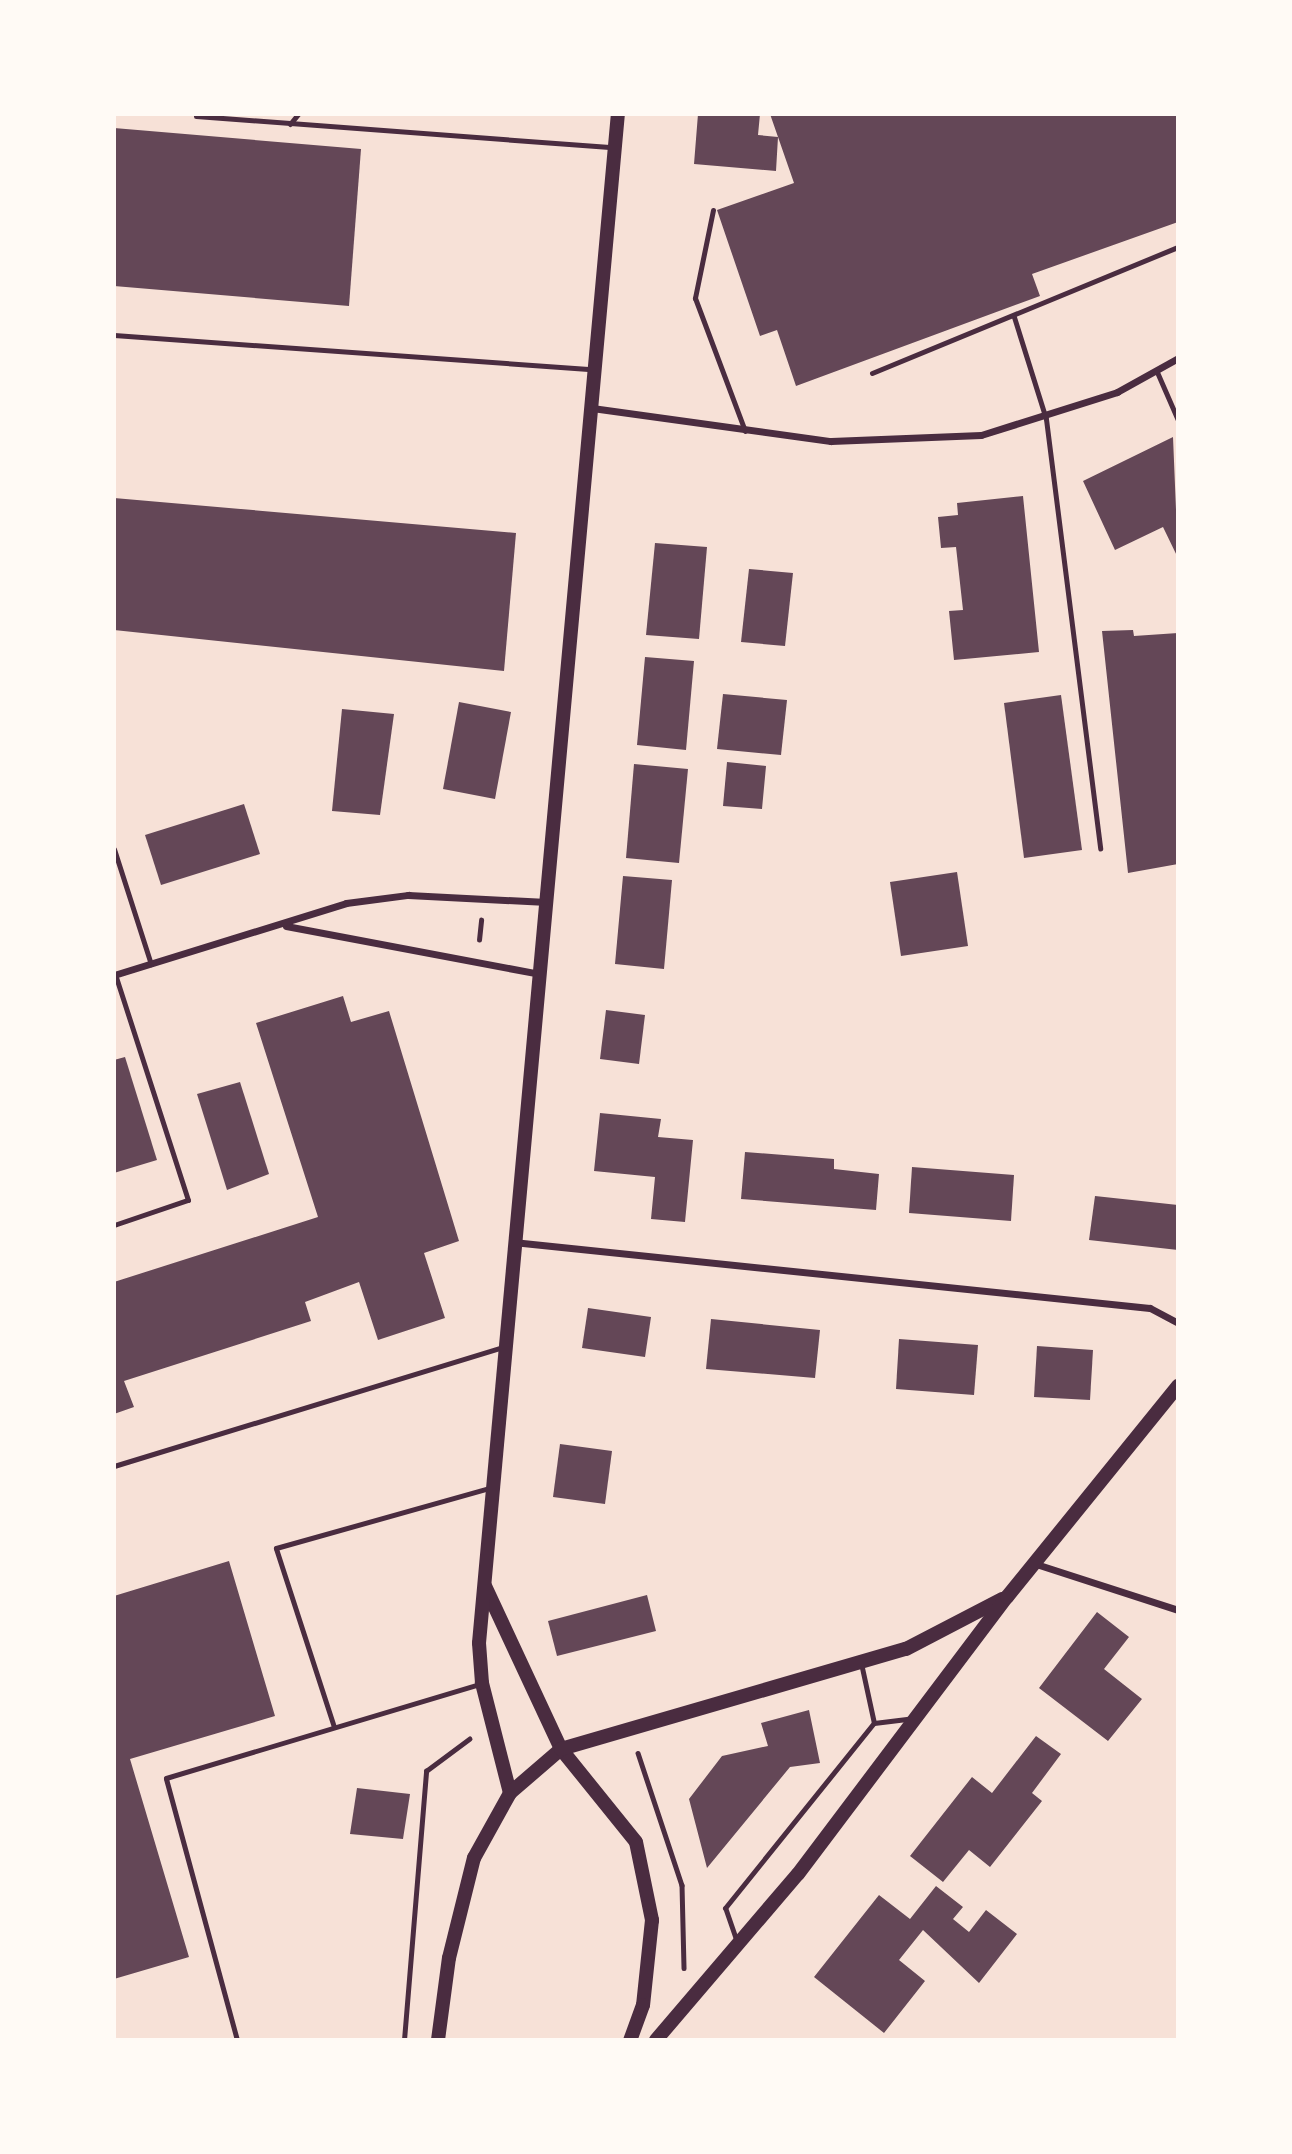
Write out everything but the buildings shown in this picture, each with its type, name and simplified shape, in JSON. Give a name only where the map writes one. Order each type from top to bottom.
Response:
[{"type":"main road","points":[[510,1793],[494,1721],[482,1683],[490,1488],[512,1242],[548,902],[593,369],[618,114]]},
{"type":"main road","points":[[656,2040],[738,1945],[922,1716],[1007,1597],[1178,1386]]},
{"type":"main road","points":[[485,1585],[561,1749],[636,1842],[647,1886],[649,1957],[630,2040]]},
{"type":"main road","points":[[438,2040],[462,1893],[474,1857],[510,1793],[561,1749],[906,1649],[1007,1597]]},
{"type":"street","points":[[590,408],[745,431],[911,441],[981,435],[1045,419],[1157,372],[1178,359]]},
{"type":"street","points":[[115,974],[286,926],[346,903],[408,895],[485,895],[548,902]]},
{"type":"street","points":[[286,926],[475,964],[540,974]]},
{"type":"street","points":[[512,1242],[1150,1308],[1178,1323]]},
{"type":"street","points":[[1036,1564],[1178,1610]]},
{"type":"lane","points":[[290,124],[298,114]]},
{"type":"lane","points":[[196,116],[616,148]]},
{"type":"lane","points":[[713,210],[695,298],[745,431]]},
{"type":"lane","points":[[872,373],[1014,317],[1178,247]]},
{"type":"lane","points":[[1014,317],[1045,419],[1100,849]]},
{"type":"lane","points":[[114,334],[593,369]]},
{"type":"lane","points":[[1157,372],[1178,420]]},
{"type":"lane","points":[[114,849],[151,964]]},
{"type":"lane","points":[[114,1225],[188,1200],[115,974]]},
{"type":"lane","points":[[114,1466],[504,1347]]},
{"type":"lane","points":[[334,1727],[276,1548],[490,1488]]},
{"type":"lane","points":[[861,1663],[874,1723]]},
{"type":"lane","points":[[237,2040],[166,1778],[482,1683]]},
{"type":"lane","points":[[738,1945],[725,1908],[874,1723],[922,1716]]},
{"type":"path","points":[[475,964],[485,895]]},
{"type":"path","points":[[404,2040],[426,1771],[494,1721]]}]
